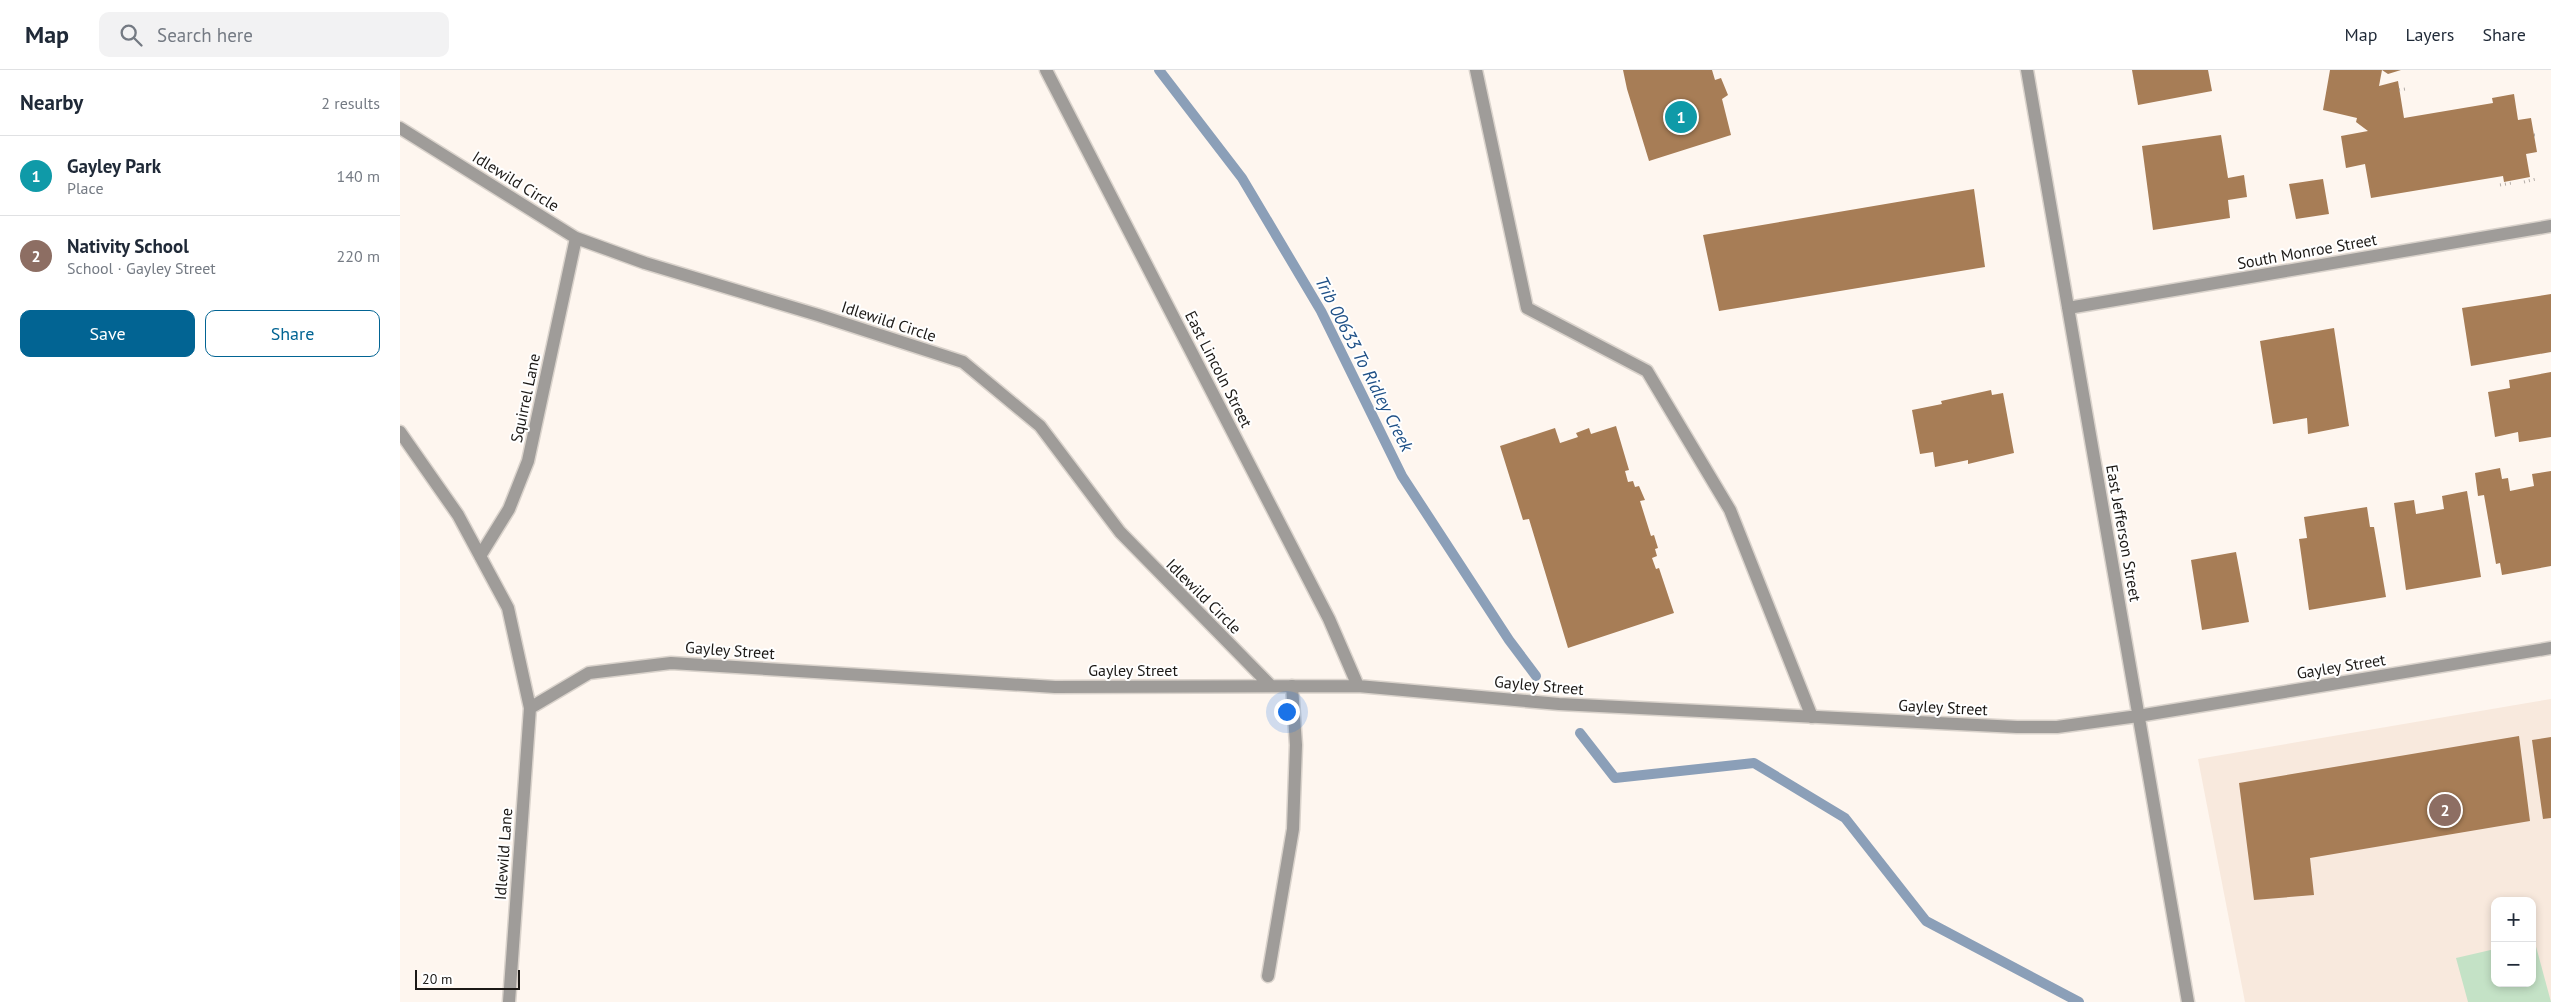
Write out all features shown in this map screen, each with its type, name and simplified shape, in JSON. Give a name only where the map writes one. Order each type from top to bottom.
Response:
[{"type":"street","name":"East Lincoln Street","points":[[1046,70],[1329,619],[1358,686]]},
{"type":"street","points":[[1476,70],[1527,308],[1647,371],[1730,510],[1812,717]]},
{"type":"street","name":"East Jefferson Street","points":[[2027,70],[2188,1002]]},
{"type":"street","name":"Idlewild Circle","points":[[400,128],[576,238],[645,263],[818,315],[963,362],[1040,426],[1120,532],[1271,686]]},
{"type":"street","name":"South Monroe Street","points":[[2068,308],[2551,226]]},
{"type":"street","name":"Squirrel Lane","points":[[480,556],[509,509],[528,461],[576,238]]},
{"type":"street","points":[[400,432],[458,515],[508,608],[530,708]]},
{"type":"street","name":"Gayley Street","points":[[530,708],[589,673],[671,663],[1055,687],[1358,686],[1559,704],[2017,727],[2057,726],[2138,716],[2551,648]]},
{"type":"street","points":[[1268,976],[1293,829],[1296,745],[1292,686]]},
{"type":"street","name":"Idlewild Lane","points":[[509,1002],[530,708]]},
{"type":"path","points":[[2399,90],[2405,89]]},
{"type":"path","points":[[2534,135],[2539,135]]},
{"type":"path","points":[[2524,182],[2536,180]]},
{"type":"path","points":[[2500,186],[2512,183]]},
{"type":"shaded area","points":[[2551,699],[2551,1002],[2245,1002],[2198,759]]},
{"type":"green space","points":[[2536,946],[2551,1002],[2468,1002],[2456,958],[2491,950],[2491,987],[2536,987]]},
{"type":"building","points":[[1623,70],[1712,70],[1715,80],[1721,78],[1728,95],[1722,99],[1731,135],[1649,161]]},
{"type":"building","points":[[2132,70],[2208,70],[2212,91],[2138,105]]},
{"type":"building","points":[[2330,70],[2382,70],[2379,86],[2398,81],[2404,118],[2493,103],[2492,98],[2514,94],[2518,120],[2531,118],[2537,152],[2526,154],[2530,177],[2504,182],[2503,176],[2371,198],[2365,164],[2346,168],[2341,136],[2368,131],[2356,122],[2357,118],[2323,110]]},
{"type":"building","points":[[2382,70],[2401,70],[2388,74]]},
{"type":"building","points":[[2221,135],[2228,178],[2244,175],[2247,197],[2228,200],[2230,218],[2153,230],[2142,146]]},
{"type":"building","points":[[2323,179],[2329,214],[2296,219],[2289,184]]},
{"type":"building","points":[[1974,189],[1985,267],[1719,311],[1703,235]]},
{"type":"building","points":[[2551,294],[2551,352],[2471,366],[2462,308]]},
{"type":"building","points":[[2334,328],[2349,426],[2308,434],[2307,418],[2273,424],[2260,341]]},
{"type":"building","points":[[2551,372],[2551,437],[2519,442],[2518,432],[2495,437],[2488,392],[2510,388],[2509,380]]},
{"type":"building","points":[[1991,390],[1992,395],[2003,393],[2014,453],[1968,464],[1968,460],[1935,467],[1933,452],[1920,454],[1912,410],[1942,404],[1941,401]]},
{"type":"building","points":[[1616,426],[1629,470],[1625,471],[1628,482],[1633,481],[1635,487],[1639,486],[1645,500],[1640,501],[1651,536],[1654,535],[1658,548],[1655,549],[1657,556],[1652,558],[1656,569],[1659,568],[1674,613],[1568,648],[1529,519],[1523,520],[1500,446],[1555,428],[1560,443],[1578,437],[1576,433],[1589,428],[1591,434]]},
{"type":"building","points":[[2500,468],[2502,479],[2508,478],[2510,491],[2534,486],[2532,474],[2551,471],[2551,566],[2502,575],[2500,563],[2496,564],[2484,495],[2478,496],[2475,473]]},
{"type":"building","points":[[2467,491],[2481,577],[2406,590],[2394,503],[2414,500],[2416,514],[2444,509],[2442,496]]},
{"type":"building","points":[[2367,507],[2370,527],[2374,527],[2386,597],[2309,610],[2299,539],[2307,538],[2304,517]]},
{"type":"building","points":[[2236,552],[2249,622],[2202,630],[2191,560]]},
{"type":"building","points":[[2519,736],[2530,821],[2310,858],[2314,895],[2254,900],[2239,783]]},
{"type":"building","points":[[2551,737],[2551,818],[2543,819],[2532,740]]},
{"type":"waterway","name":"Trib 00633 To Ridley Creek","points":[[1159,70],[1242,178],[1321,311],[1402,476],[1509,640],[1536,676]]},
{"type":"waterway","name":"Trib 00633 To Ridley Creek","points":[[1580,733],[1615,778],[1754,763],[1845,818],[1926,921],[2079,1002]]},
{"type":"place","name":"Gayley Park","points":[[1681,117]]},
{"type":"place","name":"Nativity School","points":[[2445,810]]}]
